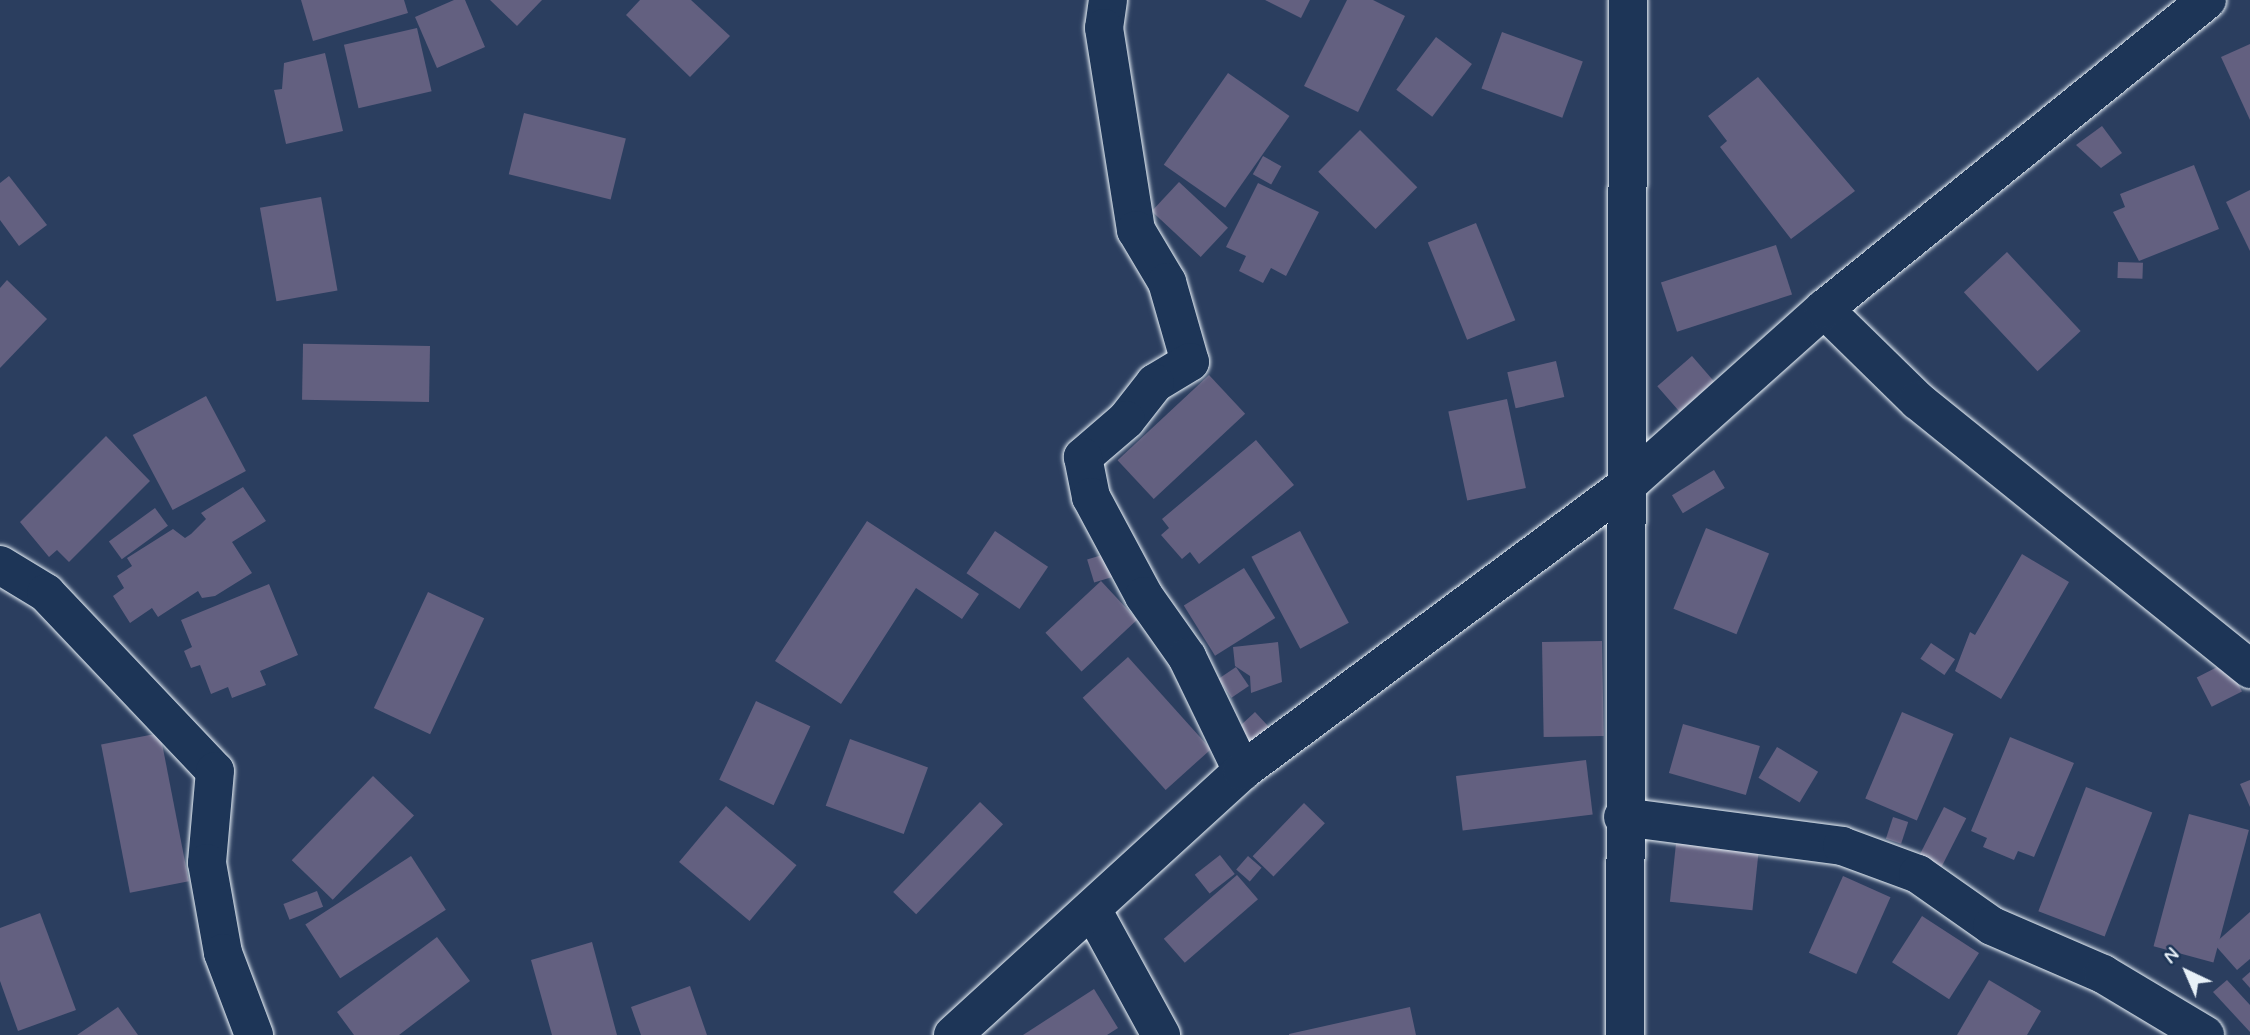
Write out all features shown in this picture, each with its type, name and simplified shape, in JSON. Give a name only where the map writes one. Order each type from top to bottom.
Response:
[{"type":"street","points":[[1108,0],[1104,28],[1136,230],[1167,282],[1190,362],[1155,383],[1126,420],[1083,457],[1091,497],[1144,596],[1199,679],[1242,771]]},
{"type":"street","points":[[1625,1035],[1623,817],[1628,0]]},
{"type":"street","points":[[953,1035],[1242,771],[1626,486],[1824,309],[2207,0]]},
{"type":"street","points":[[1824,309],[1918,401],[2250,669]]},
{"type":"street","points":[[0,565],[46,593],[215,771],[207,863],[223,953],[254,1035]]},
{"type":"street","points":[[1623,817],[1769,833],[1854,850],[1918,874],[1992,926],[2103,974],[2205,1035]]},
{"type":"street","points":[[1092,909],[1161,1035]]},
{"type":"building","points":[[301,0],[404,0],[408,13],[313,41]]},
{"type":"building","points":[[454,0],[465,0],[485,47],[437,68],[415,17]]},
{"type":"building","points":[[490,0],[542,0],[517,26]]},
{"type":"building","points":[[640,0],[691,0],[730,36],[690,77],[626,15]]},
{"type":"building","points":[[1265,0],[1310,0],[1301,18]]},
{"type":"building","points":[[1347,0],[1373,0],[1405,16],[1358,112],[1304,86]]},
{"type":"building","points":[[417,28],[432,91],[359,108],[344,45]]},
{"type":"building","points":[[1502,32],[1583,61],[1562,118],[1481,88]]},
{"type":"building","points":[[1436,37],[1472,64],[1432,117],[1396,90]]},
{"type":"building","points":[[2250,44],[2250,120],[2221,57]]},
{"type":"building","points":[[325,53],[343,131],[286,144],[274,90],[282,89],[284,63]]},
{"type":"building","points":[[1228,73],[1289,116],[1225,208],[1164,165]]},
{"type":"building","points":[[1758,77],[1855,191],[1791,239],[1720,147],[1727,141],[1708,116]]},
{"type":"building","points":[[524,113],[626,138],[611,200],[509,174]]},
{"type":"building","points":[[2102,126],[2122,153],[2101,168],[2076,145]]},
{"type":"building","points":[[1360,130],[1417,187],[1376,229],[1318,172]]},
{"type":"building","points":[[1263,156],[1281,166],[1271,185],[1253,174]]},
{"type":"building","points":[[2194,165],[2219,229],[2139,261],[2113,212],[2125,207],[2120,194]]},
{"type":"building","points":[[9,176],[47,225],[19,246],[0,220],[0,183]]},
{"type":"building","points":[[1179,182],[1228,228],[1201,257],[1152,211]]},
{"type":"building","points":[[1258,183],[1319,212],[1286,276],[1271,268],[1263,283],[1239,271],[1246,256],[1226,247]]},
{"type":"building","points":[[2250,190],[2250,251],[2226,202]]},
{"type":"building","points":[[321,197],[337,291],[276,301],[260,208]]},
{"type":"building","points":[[1476,223],[1515,320],[1467,340],[1428,242]]},
{"type":"building","points":[[1776,245],[1792,294],[1677,332],[1661,282]]},
{"type":"building","points":[[2007,252],[2081,331],[2038,371],[1964,292]]},
{"type":"building","points":[[2118,262],[2143,263],[2142,279],[2117,278]]},
{"type":"building","points":[[7,280],[47,319],[0,368],[0,288]]},
{"type":"building","points":[[303,344],[430,346],[429,402],[302,400]]},
{"type":"building","points":[[1692,356],[1717,385],[1682,415],[1657,386]]},
{"type":"building","points":[[1556,361],[1564,397],[1516,408],[1507,372]]},
{"type":"building","points":[[1209,375],[1245,414],[1154,499],[1118,460]]},
{"type":"building","points":[[206,396],[246,471],[173,510],[133,435]]},
{"type":"building","points":[[1507,399],[1526,488],[1467,500],[1448,411]]},
{"type":"building","points":[[106,436],[150,481],[69,562],[57,550],[49,557],[20,522]]},
{"type":"building","points":[[1256,440],[1294,485],[1199,564],[1190,552],[1182,559],[1161,535],[1169,528],[1162,519]]},
{"type":"building","points":[[1714,470],[1725,488],[1683,513],[1672,495]]},
{"type":"building","points":[[243,487],[266,521],[232,542],[252,573],[215,596],[202,598],[198,591],[158,617],[152,608],[130,623],[113,596],[124,588],[117,576],[132,566],[127,558],[173,529],[185,538],[206,519],[201,513]]},
{"type":"building","points":[[155,508],[168,526],[122,559],[109,542]]},
{"type":"building","points":[[867,521],[979,594],[962,619],[916,588],[841,704],[775,661]]},
{"type":"building","points":[[1706,528],[1769,553],[1736,634],[1673,609]]},
{"type":"building","points":[[995,531],[1048,567],[1020,609],[966,573]]},
{"type":"building","points":[[1300,531],[1349,623],[1300,649],[1251,557]]},
{"type":"building","points":[[1112,552],[1119,575],[1094,583],[1087,560]]},
{"type":"building","points":[[2022,554],[2069,582],[2001,699],[1955,671],[1970,632],[1975,635]]},
{"type":"building","points":[[1244,568],[1275,618],[1215,656],[1184,606]]},
{"type":"building","points":[[1101,581],[1137,620],[1082,672],[1045,633]]},
{"type":"building","points":[[269,584],[298,655],[260,671],[266,685],[232,698],[228,687],[211,694],[200,665],[191,668],[184,651],[192,647],[181,620]]},
{"type":"building","points":[[428,592],[484,618],[430,734],[374,708]]},
{"type":"building","points":[[1602,641],[1604,736],[1544,737],[1542,642]]},
{"type":"building","points":[[1278,642],[1282,682],[1251,693],[1250,676],[1235,666],[1233,647]]},
{"type":"building","points":[[1931,643],[1955,659],[1944,675],[1920,659]]},
{"type":"building","points":[[1128,657],[1211,749],[1166,790],[1083,698]]},
{"type":"building","points":[[2227,662],[2242,691],[2212,707],[2197,677]]},
{"type":"building","points":[[1236,667],[1249,686],[1231,698],[1219,679]]},
{"type":"building","points":[[756,701],[810,726],[774,805],[719,780]]},
{"type":"building","points":[[1255,712],[1278,737],[1260,754],[1237,729]]},
{"type":"building","points":[[1902,712],[1954,734],[1917,820],[1865,799]]},
{"type":"building","points":[[1683,724],[1760,746],[1746,795],[1669,773]]},
{"type":"building","points":[[160,733],[189,881],[130,893],[101,744]]},
{"type":"building","points":[[2010,737],[2074,763],[2034,857],[2018,851],[2014,860],[1983,847],[1987,838],[1971,831]]},
{"type":"building","points":[[850,739],[928,767],[904,834],[826,806]]},
{"type":"building","points":[[1777,747],[1818,772],[1800,803],[1758,778]]},
{"type":"building","points":[[1586,760],[1593,815],[1463,831],[1456,776]]},
{"type":"building","points":[[373,776],[414,816],[333,900],[292,860]]},
{"type":"building","points":[[2250,780],[2250,807],[2240,784]]},
{"type":"building","points":[[2086,787],[2152,812],[2105,937],[2038,911]]},
{"type":"building","points":[[980,802],[1003,824],[916,914],[893,892]]},
{"type":"building","points":[[1304,803],[1325,823],[1273,876],[1253,856]]},
{"type":"building","points":[[726,806],[796,865],[750,921],[679,862]]},
{"type":"building","points":[[1944,807],[1966,818],[1941,867],[1919,856]]},
{"type":"building","points":[[2189,814],[2249,830],[2213,962],[2154,946]]},
{"type":"building","points":[[1893,817],[1908,822],[1901,844],[1886,839]]},
{"type":"building","points":[[1677,834],[1760,843],[1752,910],[1670,902]]},
{"type":"building","points":[[1220,855],[1235,874],[1210,894],[1195,875]]},
{"type":"building","points":[[411,856],[446,910],[340,978],[305,925]]},
{"type":"building","points":[[1248,856],[1262,868],[1250,881],[1236,870]]},
{"type":"building","points":[[1237,875],[1258,899],[1185,963],[1164,939]]},
{"type":"building","points":[[1843,876],[1891,897],[1856,974],[1809,953]]},
{"type":"building","points":[[317,891],[323,907],[289,920],[283,904]]},
{"type":"building","points":[[2250,912],[2250,959],[2237,970],[2214,944]]},
{"type":"building","points":[[40,913],[76,1010],[18,1031],[0,981],[0,928]]},
{"type":"building","points":[[1922,916],[1979,953],[1949,999],[1892,962]]},
{"type":"building","points":[[437,937],[470,981],[399,1035],[354,1035],[337,1012]]},
{"type":"building","points":[[592,942],[617,1035],[552,1035],[531,960]]},
{"type":"building","points":[[2250,972],[2250,988],[2242,979]]},
{"type":"building","points":[[1989,980],[2041,1011],[2027,1035],[1957,1035]]},
{"type":"building","points":[[2227,980],[2250,1005],[2250,1032],[2213,992]]},
{"type":"building","points":[[690,986],[707,1035],[641,1035],[631,1007]]},
{"type":"building","points":[[1094,989],[1118,1028],[1107,1035],[1023,1035]]},
{"type":"building","points":[[118,1007],[138,1035],[77,1035]]},
{"type":"building","points":[[1410,1007],[1416,1035],[1289,1035],[1289,1034]]}]
